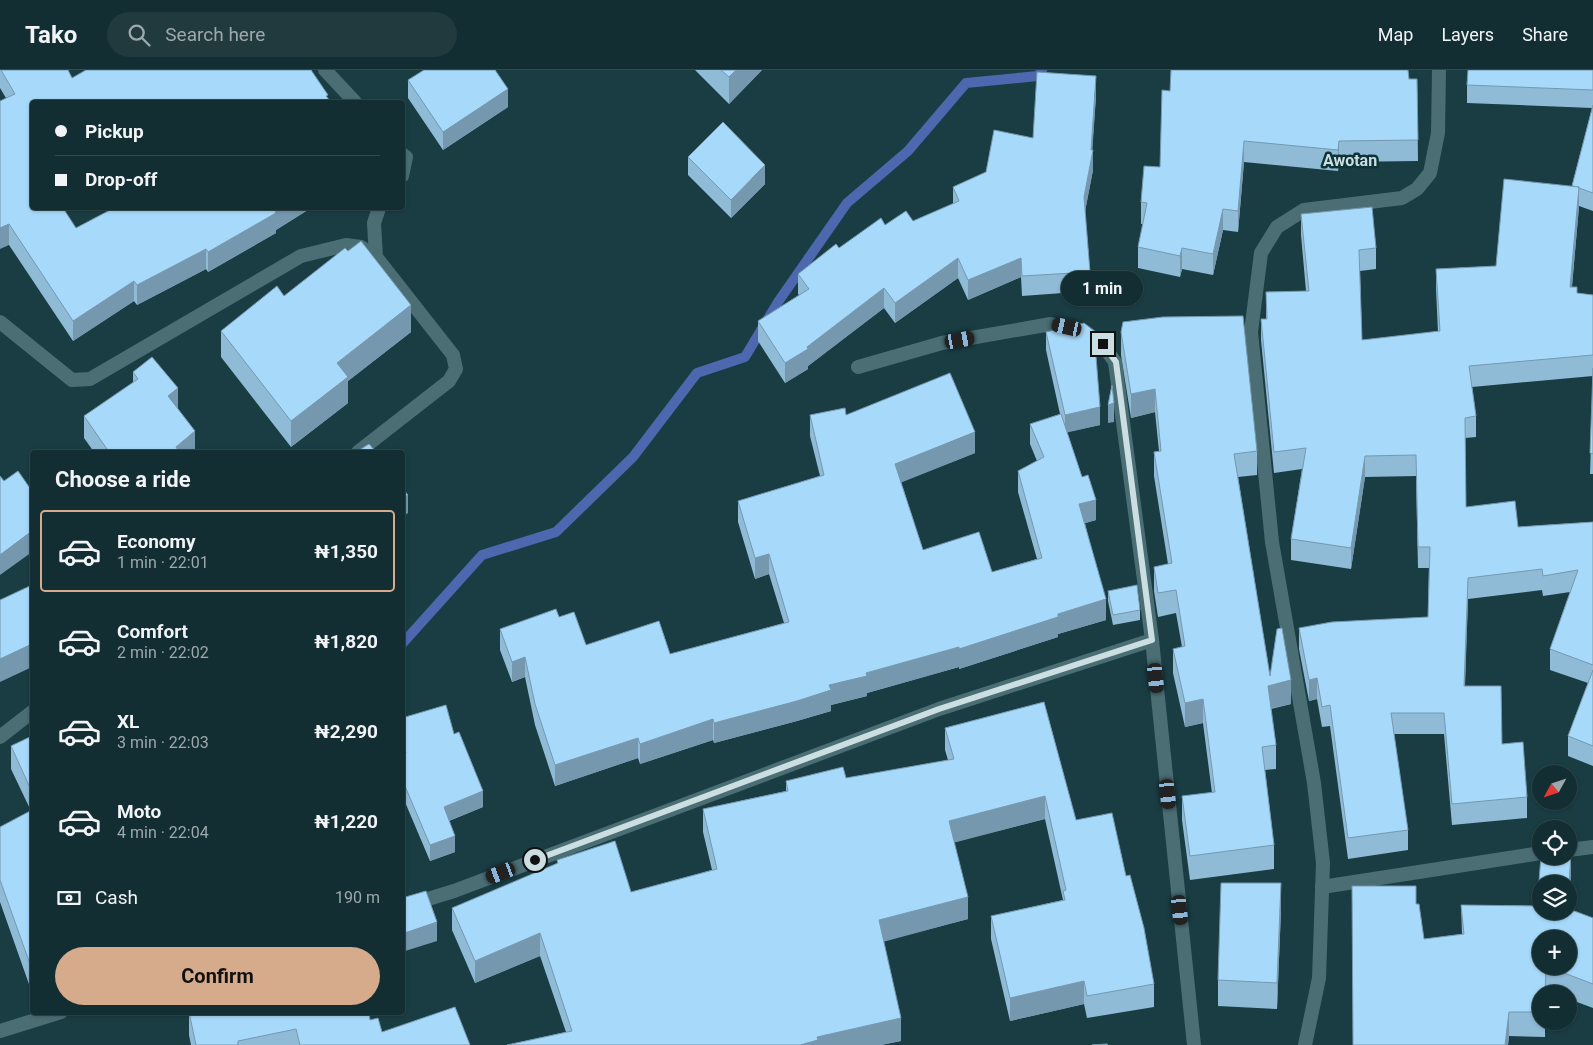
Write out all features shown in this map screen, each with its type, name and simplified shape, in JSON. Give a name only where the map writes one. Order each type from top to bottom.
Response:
[{"type":"street","points":[[325,70],[353,100]]},
{"type":"street","points":[[1305,1045],[1319,978],[1323,863],[1314,783],[1272,542],[1252,332],[1261,253],[1277,227],[1304,210],[1402,198],[1417,189],[1430,174],[1438,133],[1439,70]]},
{"type":"street","points":[[376,257],[374,223],[378,210]]},
{"type":"street","points":[[0,322],[72,380],[90,379],[301,256],[346,245],[361,247],[376,257],[453,355],[456,369],[449,380],[361,450]]},
{"type":"street","points":[[858,367],[942,343],[1050,324],[1084,331],[1103,344],[1116,362],[1152,640],[1194,1045]]},
{"type":"street","points":[[405,906],[454,891],[939,709],[1152,640]]},
{"type":"street","points":[[0,737],[30,714]]},
{"type":"street","points":[[1577,849],[1593,847]]},
{"type":"street","points":[[1322,887],[1532,854]]},
{"type":"street","points":[[0,1031],[51,1015]]},
{"type":"building","points":[[1,70],[68,70],[72,78],[86,70],[311,70],[329,100],[30,100],[30,210],[64,210],[76,228],[110,210],[277,210],[276,213],[208,252],[206,249],[137,285],[134,281],[73,321],[9,224],[0,228],[0,101],[15,94]]},
{"type":"building","points":[[424,70],[495,70],[508,89],[443,132],[408,80]]},
{"type":"building","points":[[721,70],[736,70],[729,77]]},
{"type":"building","points":[[1171,70],[1408,70],[1409,79],[1417,79],[1418,140],[1339,141],[1338,150],[1244,141],[1238,211],[1223,209],[1213,254],[1182,248],[1180,256],[1138,247],[1147,203],[1141,202],[1144,166],[1160,167],[1162,90],[1170,91]]},
{"type":"building","points":[[1468,70],[1593,70],[1593,90],[1467,85]]},
{"type":"building","points":[[1037,72],[1096,76],[1091,150],[1093,150],[1084,197],[1090,272],[1022,276],[1021,258],[968,280],[958,258],[895,303],[884,288],[807,347],[808,349],[785,363],[758,321],[809,289],[798,274],[836,244],[839,248],[881,218],[885,225],[906,211],[913,221],[959,201],[953,187],[986,172],[994,130],[1033,138]]},
{"type":"building","points":[[1593,105],[1593,193],[1572,186]]},
{"type":"building","points":[[723,122],[765,165],[731,200],[688,157]]},
{"type":"building","points":[[1504,179],[1579,187],[1570,287],[1577,287],[1577,293],[1593,295],[1593,355],[1469,366],[1476,416],[1465,418],[1466,507],[1515,501],[1518,527],[1593,522],[1593,665],[1550,649],[1578,570],[1543,576],[1542,569],[1468,578],[1464,686],[1501,686],[1502,744],[1523,742],[1527,797],[1452,804],[1444,713],[1391,713],[1408,830],[1348,838],[1330,705],[1322,707],[1317,678],[1309,680],[1299,628],[1332,622],[1428,617],[1430,547],[1418,547],[1416,455],[1365,456],[1351,548],[1291,539],[1306,448],[1274,452],[1261,319],[1267,319],[1266,292],[1309,291],[1301,214],[1372,207],[1376,248],[1359,250],[1362,340],[1440,331],[1436,269],[1496,266]]},
{"type":"building","points":[[361,241],[411,305],[337,363],[348,377],[291,421],[221,331],[277,286],[284,296],[345,248],[348,251]]},
{"type":"building","points":[[1243,316],[1257,451],[1234,454],[1270,676],[1277,629],[1282,628],[1291,680],[1268,686],[1276,745],[1262,747],[1274,845],[1190,856],[1182,796],[1215,792],[1203,699],[1185,703],[1173,649],[1185,646],[1176,590],[1158,593],[1154,567],[1172,563],[1154,452],[1161,451],[1155,389],[1131,394],[1121,332],[1123,322],[1163,317]]},
{"type":"building","points":[[1084,323],[1094,331],[1100,407],[1065,415],[1046,332]]},
{"type":"building","points":[[152,357],[178,388],[168,396],[195,431],[176,447],[178,450],[108,450],[84,416],[138,379],[133,372]]},
{"type":"building","points":[[1593,368],[1593,454],[1590,453]]},
{"type":"building","points":[[950,373],[975,432],[895,464],[923,550],[979,532],[992,572],[1042,558],[1018,471],[1044,457],[1030,424],[1061,414],[1082,477],[1088,475],[1096,500],[1079,504],[1106,599],[1058,614],[1058,617],[959,649],[959,647],[866,673],[867,676],[829,685],[831,690],[797,701],[714,723],[713,719],[640,744],[638,738],[555,765],[535,704],[525,657],[512,662],[500,629],[556,609],[559,617],[574,612],[586,645],[659,621],[670,654],[789,622],[769,554],[755,558],[738,501],[824,475],[810,415],[845,408],[846,415]]},
{"type":"building","points":[[1112,385],[1114,403],[1108,405]]},
{"type":"building","points":[[369,444],[374,450],[359,450]]},
{"type":"building","points":[[18,471],[30,488],[30,532],[0,555],[0,476],[4,481]]},
{"type":"building","points":[[1137,585],[1140,610],[1113,615],[1108,591]]},
{"type":"building","points":[[30,586],[30,645],[0,659],[0,600]]},
{"type":"building","points":[[1593,670],[1593,746],[1568,736]]},
{"type":"building","points":[[1044,702],[1076,820],[1112,813],[1126,876],[1130,875],[1144,928],[1154,984],[1087,996],[1084,981],[1010,998],[991,916],[1065,900],[1063,891],[1066,890],[1045,796],[949,821],[968,897],[879,920],[901,1018],[817,1037],[818,1040],[800,1045],[507,1045],[572,1031],[540,933],[475,961],[452,908],[558,863],[557,860],[615,841],[631,892],[717,869],[703,809],[788,791],[786,781],[843,767],[846,778],[954,759],[945,728]]},
{"type":"building","points":[[446,705],[454,734],[459,732],[483,791],[444,807],[455,836],[430,845],[405,786],[405,717]]},
{"type":"building","points":[[30,737],[30,788],[11,746]]},
{"type":"building","points":[[30,811],[30,964],[0,880],[0,827]]},
{"type":"building","points":[[1540,865],[1570,865],[1570,875],[1539,875]]},
{"type":"building","points":[[1221,883],[1281,883],[1277,983],[1218,980]]},
{"type":"building","points":[[1352,886],[1416,886],[1416,904],[1419,904],[1424,939],[1464,934],[1461,905],[1532,906],[1532,920],[1577,920],[1577,912],[1593,918],[1593,984],[1570,975],[1577,975],[1577,930],[1532,930],[1532,975],[1546,975],[1545,985],[1532,985],[1532,1012],[1509,1012],[1505,1045],[1353,1045]]},
{"type":"building","points":[[426,891],[437,922],[405,933],[405,897]]},
{"type":"building","points":[[455,1007],[470,1045],[300,1045],[296,1029],[238,1041],[238,1045],[196,1045],[190,1015],[369,1015],[370,1020],[378,1018],[382,1032]]},
{"type":"waterway","points":[[405,641],[482,555],[556,532],[633,457],[697,373],[745,357],[778,302],[847,203],[908,151],[966,83],[1038,76],[1042,70]]},
{"type":"district","name":"Awotan","points":[[1350,160]]},
{"type":"route","points":[[535,860],[939,709],[1152,640],[1116,362],[1103,344]]}]
